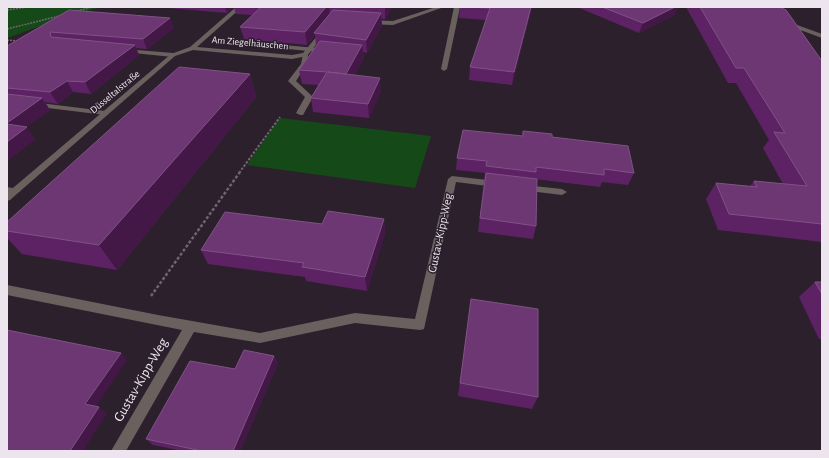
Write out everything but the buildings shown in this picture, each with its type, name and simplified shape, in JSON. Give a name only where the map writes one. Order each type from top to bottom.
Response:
[{"type":"street","name":"Düsseltalstraße","points":[[7,198],[11,191],[173,56],[192,48],[239,7]]},
{"type":"street","points":[[363,21],[393,23],[441,7]]},
{"type":"street","points":[[444,69],[457,7]]},
{"type":"street","points":[[776,19],[822,36]]},
{"type":"street","name":"Am Ziegelhäuschen","points":[[300,113],[309,97],[292,81],[304,64],[307,52],[328,25]]},
{"type":"street","points":[[241,43],[307,52],[333,52]]},
{"type":"street","name":"Am Ziegelhäuschen","points":[[192,48],[292,57],[307,52]]},
{"type":"street","points":[[120,50],[173,56]]},
{"type":"street","points":[[7,101],[105,113]]},
{"type":"street","name":"Gustav-Kipp-Weg","points":[[118,451],[191,326],[260,338],[355,318],[420,325],[452,179],[562,192]]},
{"type":"street","points":[[7,290],[191,326]]},
{"type":"path","points":[[7,10],[28,7]]},
{"type":"path","points":[[70,13],[92,7]]},
{"type":"path","points":[[7,29],[63,15]]},
{"type":"path","points":[[7,40],[22,41]]},
{"type":"path","points":[[136,316],[284,112]]},
{"type":"green space","points":[[7,7],[101,7],[57,20],[7,38]]},
{"type":"green space","points":[[280,118],[431,136],[415,188],[247,165]]}]
